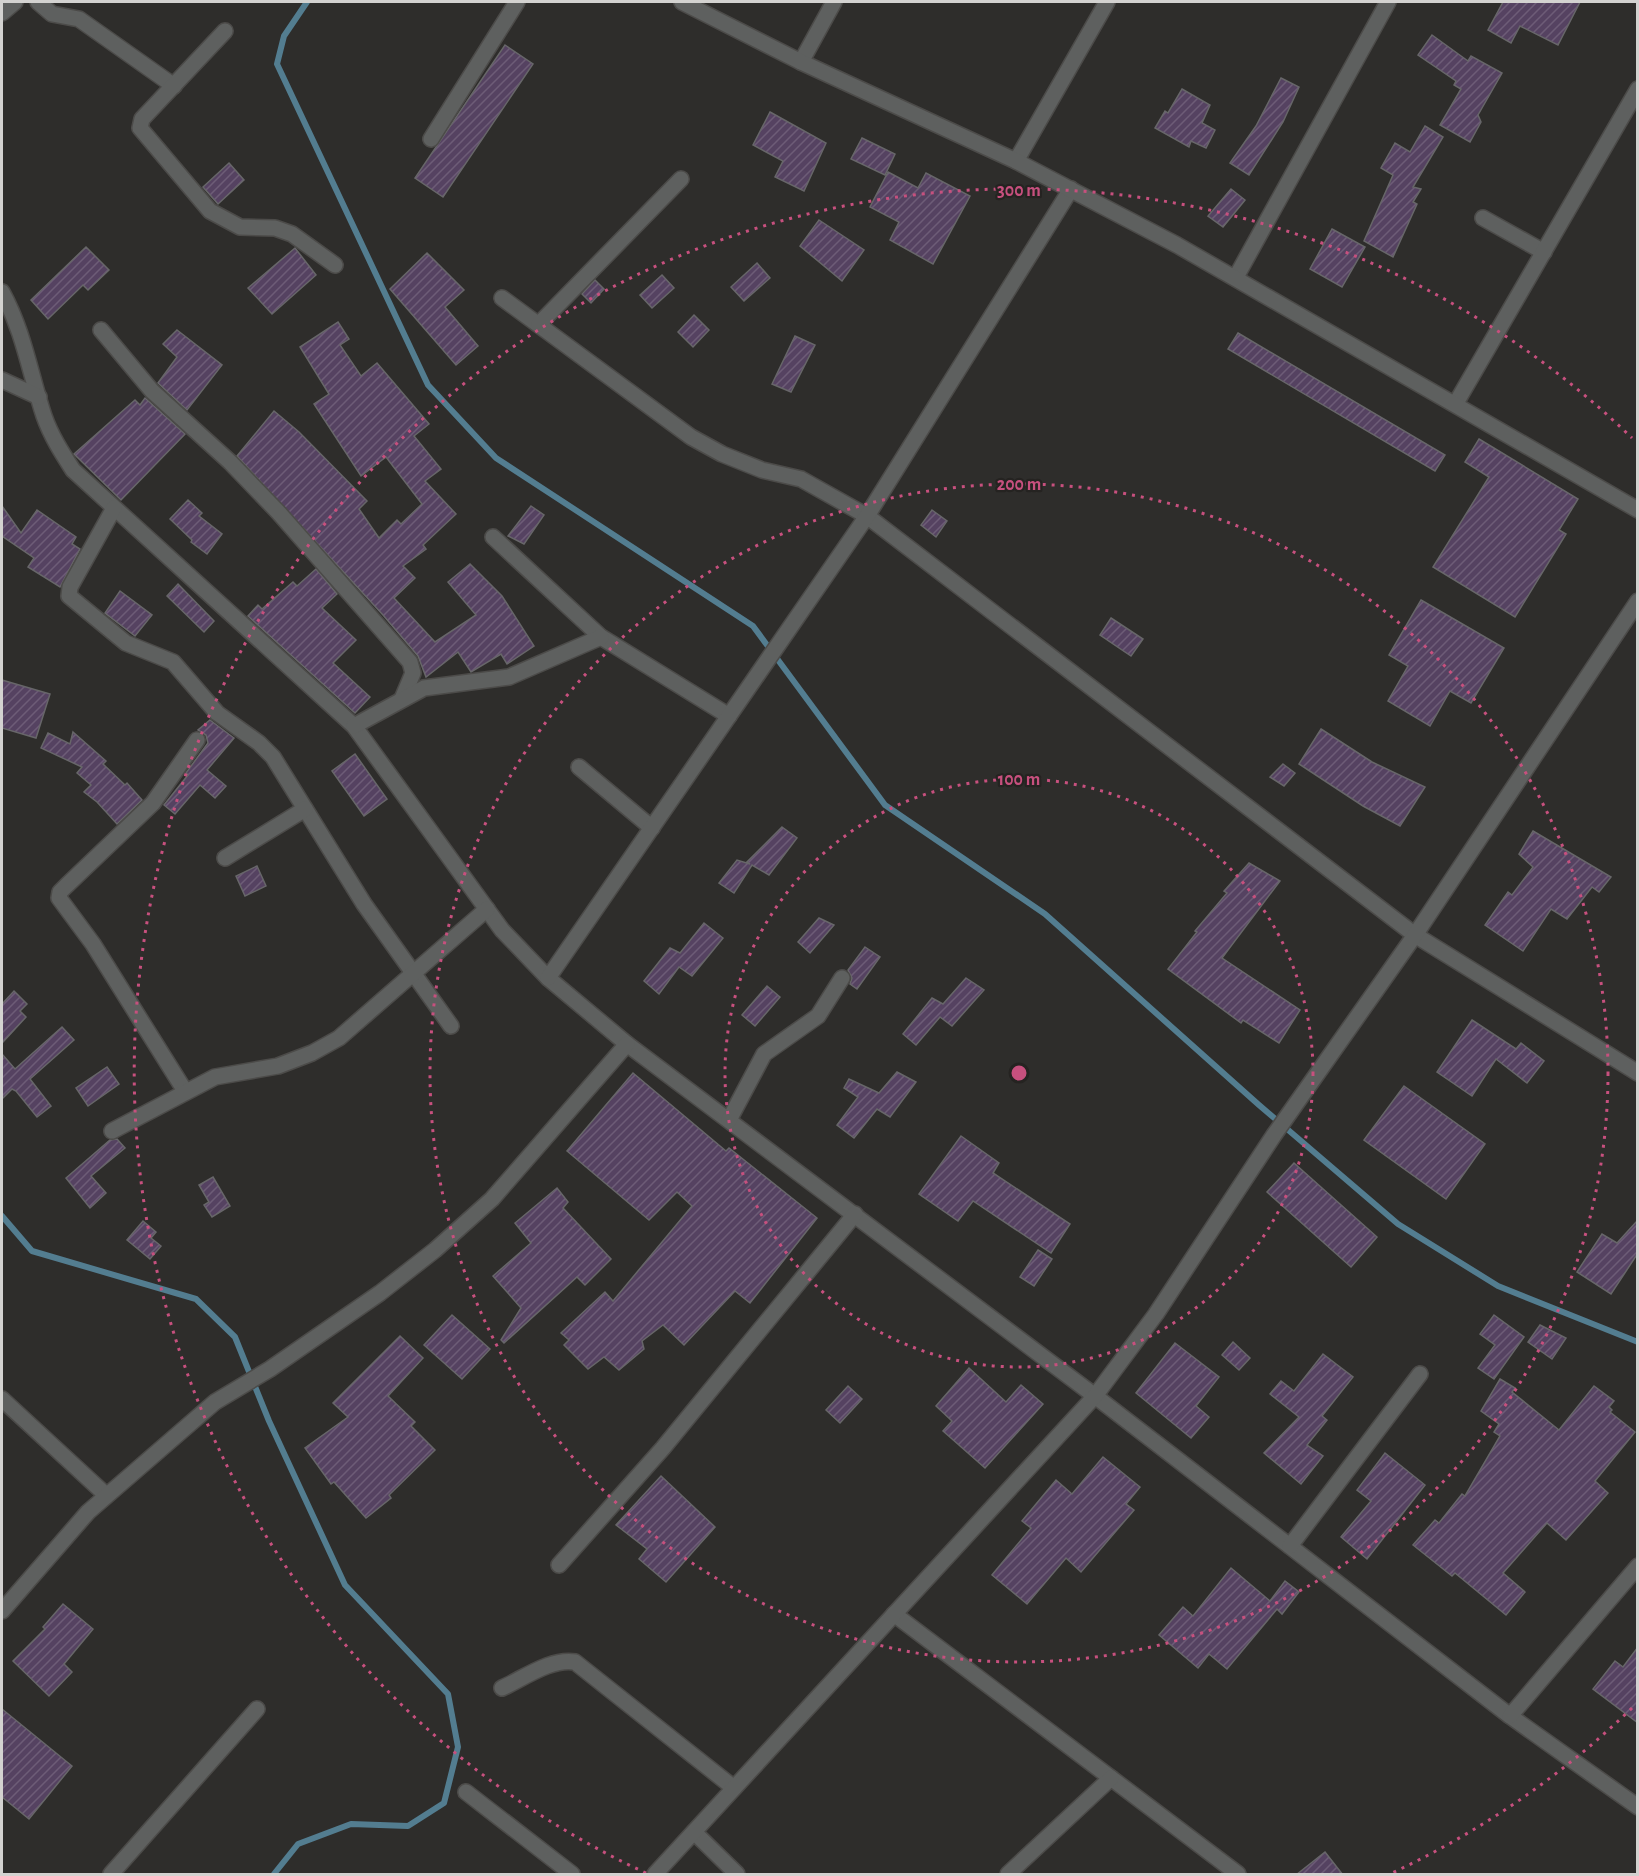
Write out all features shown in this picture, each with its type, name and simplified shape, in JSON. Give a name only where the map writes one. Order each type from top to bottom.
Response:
[{"type":"street","points":[[2,13],[15,2]]},
{"type":"street","points":[[38,2],[52,14],[74,16],[79,19],[174,86]]},
{"type":"street","points":[[431,139],[517,2]]},
{"type":"street","points":[[682,2],[801,62],[1016,161],[1071,189],[1236,277],[1638,510]]},
{"type":"street","points":[[801,62],[834,2]]},
{"type":"street","points":[[1016,161],[1107,2]]},
{"type":"street","points":[[1236,277],[1388,2]]},
{"type":"street","points":[[225,31],[142,119],[140,128],[210,211],[240,226],[275,228],[292,234],[335,265]]},
{"type":"street","points":[[1456,403],[1638,89]]},
{"type":"street","points":[[538,324],[681,179]]},
{"type":"street","points":[[548,978],[867,516],[1071,189]]},
{"type":"street","points":[[1484,218],[1544,252]]},
{"type":"street","points":[[2,292],[28,352],[44,417],[58,446],[74,470],[354,726],[502,930],[548,978],[627,1044],[1095,1396],[1510,1716],[1638,1807]]},
{"type":"street","points":[[502,298],[691,437],[722,454],[762,470],[801,479],[867,516],[1414,935],[1638,1073]]},
{"type":"street","points":[[101,330],[152,391],[230,462],[279,513],[410,662],[413,673],[402,699]]},
{"type":"street","points":[[2,380],[39,397]]},
{"type":"street","points":[[114,508],[70,587],[69,596],[126,643],[173,662],[217,713],[259,743],[273,757],[364,904],[451,1026]]},
{"type":"street","points":[[493,537],[601,637],[729,716]]},
{"type":"street","points":[[655,1875],[1095,1396],[1156,1314],[1274,1135],[1414,935],[1638,601]]},
{"type":"street","points":[[354,726],[424,688],[509,677],[601,637]]},
{"type":"street","points":[[185,1091],[93,944],[59,898],[60,892],[153,803],[198,740]]},
{"type":"street","points":[[579,767],[652,828]]},
{"type":"street","points":[[225,858],[305,809]]},
{"type":"street","points":[[112,1131],[185,1091],[226,1073],[278,1066],[312,1053],[339,1038],[487,909]]},
{"type":"street","points":[[729,1120],[764,1054],[819,1016],[842,978]]},
{"type":"street","points":[[2,1611],[59,1544],[106,1495],[215,1402],[270,1369],[380,1293],[435,1250],[492,1199],[627,1044]]},
{"type":"street","points":[[559,1565],[663,1448],[855,1214]]},
{"type":"street","points":[[1290,1546],[1420,1374]]},
{"type":"street","points":[[2,1399],[106,1495]]},
{"type":"street","points":[[1510,1716],[1638,1566]]},
{"type":"street","points":[[894,1614],[1238,1875]]},
{"type":"street","points":[[502,1688],[554,1663],[564,1660],[575,1662],[734,1788]]},
{"type":"street","points":[[111,1875],[257,1709]]},
{"type":"street","points":[[1008,1875],[1111,1778]]},
{"type":"street","points":[[466,1792],[572,1875]]},
{"type":"street","points":[[694,1832],[737,1875]]},
{"type":"building","points":[[1503,2],[1580,2],[1558,45],[1520,26],[1511,43],[1488,30]]},
{"type":"building","points":[[1432,35],[1468,61],[1471,56],[1502,73],[1478,115],[1481,122],[1470,142],[1440,125],[1461,89],[1454,85],[1456,81],[1418,55]]},
{"type":"building","points":[[505,45],[533,64],[443,197],[415,178]]},
{"type":"building","points":[[1281,78],[1299,87],[1283,122],[1249,175],[1230,163],[1256,126]]},
{"type":"building","points":[[1182,89],[1210,105],[1202,123],[1215,130],[1206,148],[1191,141],[1189,147],[1155,128],[1165,111],[1168,113]]},
{"type":"building","points":[[770,112],[826,143],[804,191],[775,177],[783,161],[753,145]]},
{"type":"building","points":[[1425,126],[1443,137],[1413,187],[1421,189],[1413,202],[1417,204],[1393,257],[1364,241],[1393,175],[1381,168],[1395,143],[1410,152]]},
{"type":"building","points":[[862,138],[895,154],[885,175],[851,159]]},
{"type":"building","points":[[229,163],[244,180],[218,204],[203,187]]},
{"type":"building","points":[[888,172],[918,188],[926,173],[970,196],[933,264],[890,240],[899,222],[870,207]]},
{"type":"building","points":[[1231,189],[1245,200],[1223,227],[1208,216]]},
{"type":"building","points":[[819,220],[864,250],[842,281],[800,246]]},
{"type":"building","points":[[1332,229],[1365,247],[1342,287],[1310,269]]},
{"type":"building","points":[[86,247],[109,270],[88,290],[83,285],[48,319],[31,300]]},
{"type":"building","points":[[295,248],[316,275],[272,314],[248,288]]},
{"type":"building","points":[[427,253],[464,290],[445,307],[478,346],[456,365],[390,289]]},
{"type":"building","points":[[757,263],[770,278],[744,301],[731,287]]},
{"type":"building","points":[[662,275],[674,288],[652,308],[640,295]]},
{"type":"building","points":[[595,280],[604,289],[591,303],[582,294]]},
{"type":"building","points":[[694,315],[709,330],[693,347],[678,332]]},
{"type":"building","points":[[338,322],[349,339],[340,345],[361,376],[377,363],[429,424],[414,436],[441,469],[425,481],[456,514],[423,545],[426,549],[403,566],[415,578],[394,598],[435,642],[476,615],[448,582],[470,564],[502,596],[534,646],[507,664],[501,654],[471,672],[458,652],[426,677],[418,656],[383,615],[237,456],[274,411],[299,432],[367,501],[359,509],[379,538],[397,520],[401,524],[422,504],[386,457],[361,476],[314,404],[329,394],[300,347]]},
{"type":"building","points":[[177,330],[222,365],[187,410],[158,383],[177,357],[163,344]]},
{"type":"building","points":[[1238,333],[1445,455],[1435,471],[1228,349]]},
{"type":"building","points":[[795,336],[815,345],[791,392],[772,384]]},
{"type":"building","points":[[145,398],[185,434],[121,500],[74,454],[135,400],[140,405]]},
{"type":"building","points":[[1479,439],[1578,499],[1559,530],[1566,534],[1515,617],[1433,567],[1489,477],[1465,462]]},
{"type":"building","points":[[188,500],[202,513],[199,516],[222,534],[207,554],[191,542],[192,540],[170,519]]},
{"type":"building","points":[[2,506],[21,533],[37,510],[76,537],[72,544],[80,549],[60,587],[28,567],[34,558],[2,536]]},
{"type":"building","points":[[531,506],[544,515],[524,544],[508,536]]},
{"type":"building","points":[[932,510],[947,521],[936,537],[921,525]]},
{"type":"building","points":[[316,569],[337,594],[322,608],[356,640],[333,663],[370,697],[355,713],[248,616],[258,605],[262,609],[293,582],[297,586]]},
{"type":"building","points":[[178,584],[214,621],[204,632],[167,596]]},
{"type":"building","points":[[120,591],[152,615],[135,636],[105,613]]},
{"type":"building","points":[[1421,600],[1504,648],[1471,703],[1450,691],[1430,726],[1388,701],[1408,666],[1389,655]]},
{"type":"building","points":[[1111,618],[1143,639],[1131,656],[1100,635]]},
{"type":"building","points":[[2,680],[50,694],[36,738],[2,728]]},
{"type":"building","points":[[210,720],[234,738],[207,770],[226,786],[215,798],[200,785],[175,814],[164,805],[188,775],[186,773],[208,743],[206,735],[198,730]]},
{"type":"building","points":[[1321,729],[1372,762],[1425,787],[1400,826],[1363,806],[1299,764]]},
{"type":"building","points":[[73,732],[106,761],[103,764],[125,785],[127,783],[142,800],[117,824],[97,802],[84,792],[91,785],[77,773],[82,767],[41,748],[48,733],[70,744]]},
{"type":"building","points":[[355,754],[387,799],[364,816],[332,771]]},
{"type":"building","points":[[1283,764],[1295,773],[1284,786],[1270,777]]},
{"type":"building","points":[[782,827],[797,838],[769,875],[752,865],[734,893],[719,883],[737,860],[750,864],[747,862]]},
{"type":"building","points":[[1533,831],[1611,877],[1599,892],[1592,887],[1567,919],[1551,909],[1523,951],[1485,925],[1508,892],[1512,895],[1533,867],[1519,854]]},
{"type":"building","points":[[1249,863],[1280,881],[1222,958],[1300,1010],[1279,1043],[1243,1020],[1241,1023],[1168,969],[1197,932],[1195,931],[1227,893],[1224,891]]},
{"type":"building","points":[[257,866],[266,886],[245,896],[236,876]]},
{"type":"building","points":[[819,918],[834,925],[810,953],[798,942]]},
{"type":"building","points":[[704,923],[723,938],[692,976],[679,967],[659,994],[644,981],[670,948],[680,953]]},
{"type":"building","points":[[865,947],[880,957],[857,989],[850,984],[852,978],[848,970]]},
{"type":"building","points":[[966,978],[984,990],[952,1026],[940,1017],[916,1045],[903,1034],[932,998],[943,1004]]},
{"type":"building","points":[[767,986],[780,997],[755,1026],[742,1015]]},
{"type":"building","points":[[14,991],[27,1004],[20,1011],[26,1017],[2,1043],[2,1004]]},
{"type":"building","points":[[1472,1020],[1516,1049],[1521,1043],[1544,1061],[1527,1083],[1496,1059],[1472,1096],[1437,1072]]},
{"type":"building","points":[[62,1027],[74,1040],[30,1079],[51,1106],[37,1117],[16,1091],[12,1089],[2,1099],[2,1054],[15,1069]]},
{"type":"building","points":[[107,1067],[119,1084],[88,1106],[76,1088]]},
{"type":"building","points":[[897,1072],[916,1082],[890,1117],[877,1109],[854,1138],[837,1125],[858,1097],[844,1088],[849,1079],[879,1093]]},
{"type":"building","points":[[633,1073],[726,1151],[729,1148],[817,1218],[750,1303],[735,1291],[684,1345],[663,1325],[642,1341],[644,1349],[619,1370],[604,1357],[588,1369],[564,1345],[569,1340],[561,1333],[605,1292],[613,1301],[692,1206],[677,1192],[649,1220],[567,1151]]},
{"type":"building","points":[[1404,1086],[1485,1144],[1446,1199],[1364,1140]]},
{"type":"building","points":[[961,1136],[999,1163],[993,1173],[1070,1224],[1051,1253],[973,1201],[958,1221],[919,1194]]},
{"type":"building","points":[[117,1139],[125,1148],[91,1176],[106,1193],[90,1208],[66,1178],[110,1140]]},
{"type":"building","points":[[1294,1163],[1377,1237],[1351,1267],[1267,1192]]},
{"type":"building","points":[[213,1177],[230,1206],[212,1217],[204,1205],[209,1202],[199,1185]]},
{"type":"building","points":[[557,1188],[568,1202],[563,1208],[611,1259],[585,1285],[577,1277],[504,1343],[501,1340],[521,1308],[493,1276],[531,1243],[515,1223]]},
{"type":"building","points":[[1638,1220],[1638,1253],[1611,1294],[1577,1272],[1602,1234],[1617,1243]]},
{"type":"building","points":[[143,1221],[156,1232],[151,1238],[161,1246],[150,1259],[127,1240]]},
{"type":"building","points":[[1038,1250],[1052,1259],[1034,1286],[1020,1277]]},
{"type":"building","points":[[452,1315],[490,1349],[462,1379],[424,1345]]},
{"type":"building","points":[[1494,1315],[1524,1337],[1494,1379],[1478,1368],[1495,1345],[1480,1334]]},
{"type":"building","points":[[1540,1325],[1566,1338],[1552,1359],[1528,1342]]},
{"type":"building","points":[[400,1336],[423,1358],[388,1396],[415,1422],[411,1426],[435,1450],[389,1495],[391,1498],[366,1518],[334,1482],[331,1484],[305,1448],[348,1417],[333,1403]]},
{"type":"building","points":[[1233,1342],[1250,1358],[1239,1370],[1222,1355]]},
{"type":"building","points":[[1175,1343],[1219,1377],[1196,1406],[1209,1417],[1191,1438],[1136,1393]]},
{"type":"building","points":[[1323,1354],[1353,1377],[1322,1416],[1327,1420],[1307,1445],[1323,1456],[1301,1484],[1264,1453],[1299,1417],[1270,1394],[1281,1381],[1294,1391]]},
{"type":"building","points":[[969,1368],[1006,1402],[1021,1385],[1043,1404],[985,1468],[943,1431],[952,1421],[936,1406]]},
{"type":"building","points":[[1500,1379],[1515,1388],[1512,1392],[1559,1430],[1594,1386],[1614,1401],[1609,1407],[1612,1410],[1610,1412],[1635,1432],[1595,1481],[1608,1493],[1566,1540],[1547,1523],[1503,1573],[1525,1592],[1506,1615],[1455,1573],[1452,1576],[1413,1545],[1435,1520],[1439,1523],[1462,1494],[1465,1496],[1500,1436],[1494,1432],[1499,1424],[1481,1411]]},
{"type":"building","points":[[848,1386],[862,1399],[840,1423],[826,1410]]},
{"type":"building","points":[[1385,1453],[1425,1485],[1367,1559],[1341,1537],[1371,1501],[1357,1490]]},
{"type":"building","points":[[1103,1457],[1140,1487],[1126,1504],[1134,1510],[1081,1572],[1066,1558],[1027,1604],[992,1575],[1031,1528],[1022,1521],[1056,1480],[1072,1494]]},
{"type":"building","points":[[661,1476],[715,1527],[666,1582],[639,1559],[647,1549],[616,1525]]},
{"type":"building","points":[[1231,1568],[1270,1601],[1285,1581],[1299,1592],[1282,1614],[1277,1609],[1227,1669],[1209,1654],[1198,1668],[1159,1635],[1183,1607],[1193,1616]]},
{"type":"building","points":[[63,1604],[93,1629],[64,1664],[72,1672],[49,1696],[13,1661],[45,1629],[43,1627]]},
{"type":"building","points":[[1638,1647],[1638,1723],[1593,1689],[1615,1661],[1623,1667]]},
{"type":"building","points":[[2,1709],[72,1766],[29,1819],[2,1797]]},
{"type":"building","points":[[1325,1852],[1343,1875],[1296,1875]]},
{"type":"waterway","points":[[307,2],[284,36],[277,64],[428,385],[496,458],[753,626],[885,805],[1045,914],[1259,1105],[1398,1224],[1498,1286],[1638,1342]]},
{"type":"waterway","points":[[2,1216],[32,1251],[196,1299],[235,1337],[269,1421],[345,1585],[448,1694],[458,1747],[444,1803],[408,1826],[351,1824],[298,1844],[274,1874]]}]
